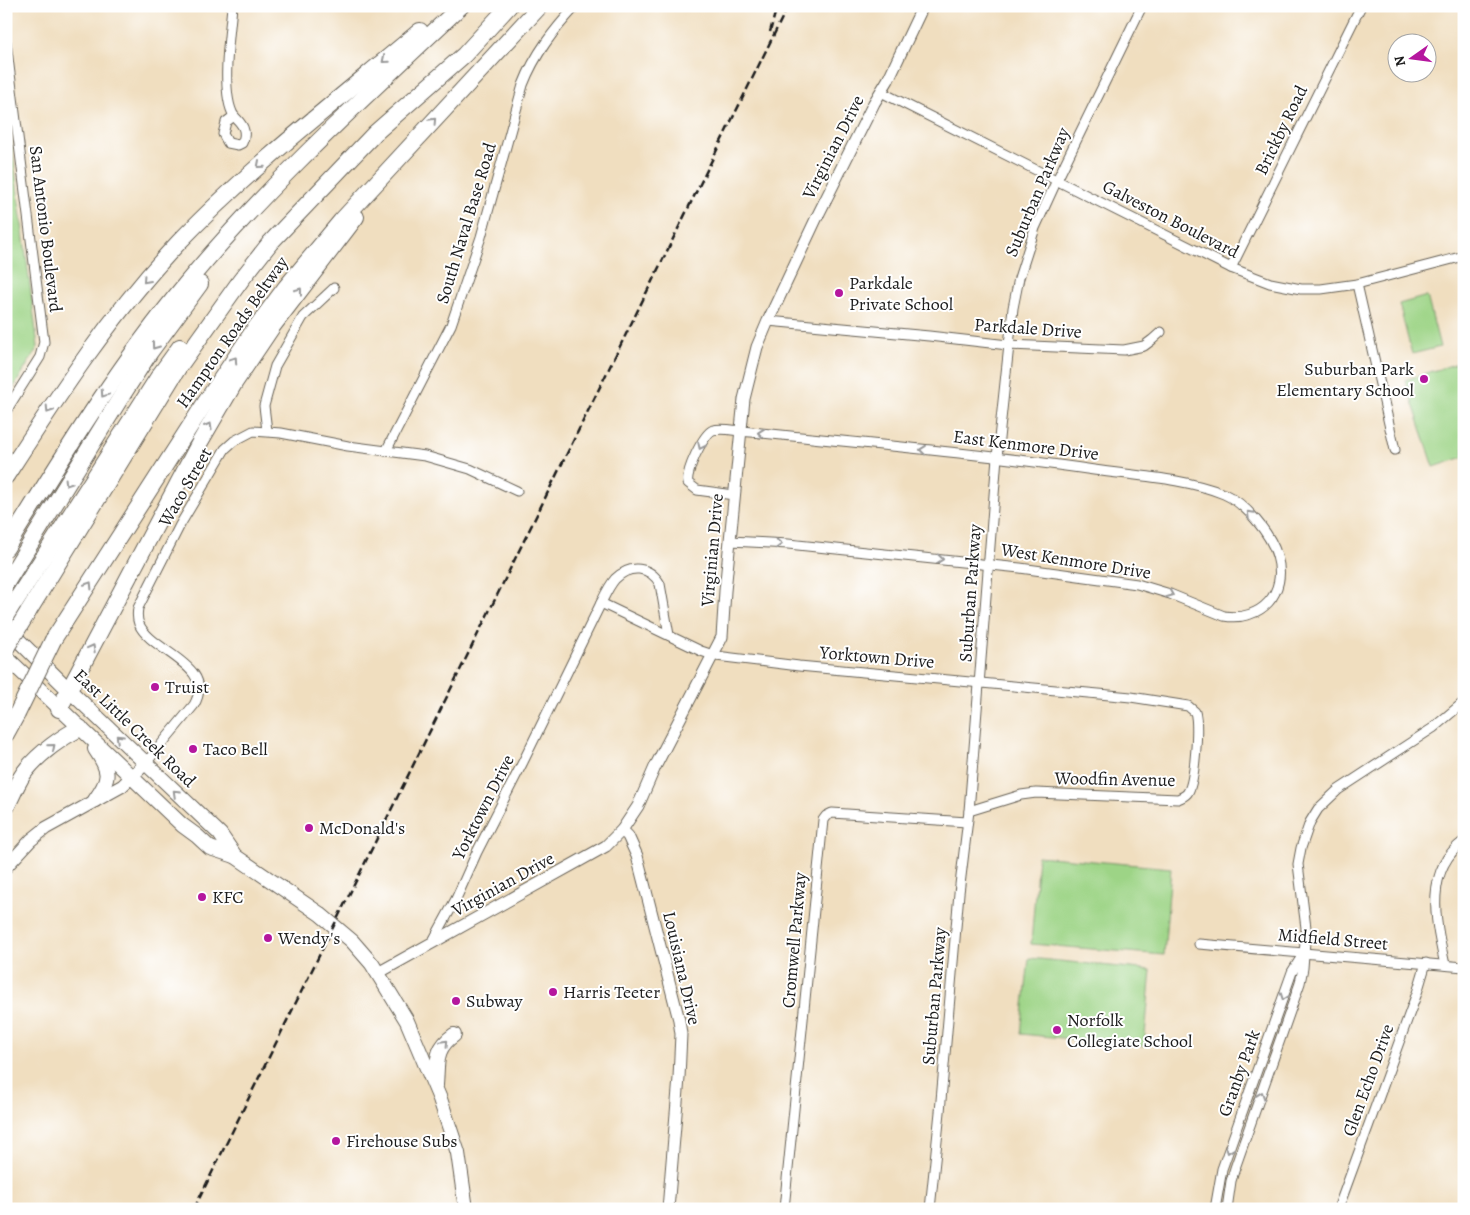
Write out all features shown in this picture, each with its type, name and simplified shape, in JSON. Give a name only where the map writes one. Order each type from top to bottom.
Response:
[{"type":"highway","points":[[6,476],[61,391],[103,333],[140,286],[178,243],[262,164],[449,6]]},
{"type":"highway","points":[[6,548],[108,387],[156,322],[219,245],[267,192],[461,6]]},
{"type":"highway","points":[[6,648],[178,368],[247,272],[270,243],[375,133],[464,55],[508,6]]},
{"type":"highway","name":"Hampton Roads Beltway","points":[[6,734],[12,714],[53,640],[153,483],[254,330],[286,286],[313,253],[400,157],[540,6]]},
{"type":"highway","points":[[6,616],[159,376],[239,270],[276,227],[342,158],[459,51],[486,29]]},
{"type":"highway","points":[[6,583],[150,352],[227,251],[299,174],[341,119]]},
{"type":"highway","points":[[59,709],[200,442],[235,382],[272,327],[342,237],[400,157]]},
{"type":"highway","points":[[6,807],[26,770],[54,745],[80,728]]},
{"type":"main road","name":"East Little Creek Road","points":[[6,628],[220,834],[235,856]]},
{"type":"main road","name":"East Little Creek Road","points":[[6,657],[182,825],[210,848],[235,856],[334,925],[352,941],[378,973],[407,1021],[436,1088],[458,1153],[466,1209]]},
{"type":"main road","points":[[80,728],[102,760],[108,774],[103,790],[95,800]]},
{"type":"main road","points":[[6,867],[31,840],[46,828],[122,786],[146,764]]},
{"type":"main road","points":[[436,1088],[440,1049],[443,1043],[454,1035]]},
{"type":"street","points":[[232,6],[227,69],[230,108],[234,116]]},
{"type":"street","name":"South Naval Base Road","points":[[386,451],[451,325],[482,237],[528,71],[548,38],[576,6]]},
{"type":"street","name":"Virginian Drive","points":[[378,973],[586,859],[606,846],[622,830],[642,798],[712,655],[719,645],[723,629],[744,399],[748,378],[758,347],[768,321],[822,208],[924,6]]},
{"type":"street","name":"Suburban Parkway","points":[[930,1209],[969,811],[997,458],[1014,300],[1027,249],[1057,180],[1142,6]]},
{"type":"street","name":"Brickby Road","points":[[1231,268],[1361,6]]},
{"type":"street","name":"San Antonio Boulevard","points":[[6,42],[44,342],[40,357],[6,411]]},
{"type":"street","name":"Galveston Boulevard","points":[[881,92],[1231,268],[1285,287],[1321,289],[1357,284],[1464,256]]},
{"type":"street","points":[[1357,284],[1394,450]]},
{"type":"street","points":[[267,431],[264,406],[275,366],[303,317],[334,288]]},
{"type":"street","name":"Parkdale Drive","points":[[768,321],[1008,345],[1124,350],[1144,346],[1161,332]]},
{"type":"street","name":"East Kenmore Drive","points":[[734,496],[696,490],[691,487],[686,478],[706,435],[715,430],[741,431],[1040,462],[1168,480],[1225,494],[1253,517],[1273,544],[1277,554]]},
{"type":"street","name":"Waco Street","points":[[146,764],[194,705],[200,688],[192,671],[142,630],[137,617],[138,608],[180,525],[225,449],[244,435],[267,431],[348,446],[425,456],[483,474],[517,491]]},
{"type":"street","name":"West Kenmore Drive","points":[[730,541],[788,544],[988,564],[1137,584],[1170,594],[1233,618],[1252,614],[1270,601],[1279,580],[1280,569],[1277,554]]},
{"type":"street","name":"Yorktown Drive","points":[[432,944],[456,899],[477,852],[610,585],[623,573],[632,569],[646,570],[657,578],[660,584],[669,635]]},
{"type":"street","name":"Yorktown Drive","points":[[601,603],[712,655],[799,666],[1131,697],[1175,704]]},
{"type":"street","name":"Granby Park","points":[[1227,1209],[1235,1168],[1300,983],[1306,928],[1298,864],[1305,833],[1318,809],[1327,799],[1433,728],[1464,702]]},
{"type":"street","name":"Woodfin Avenue","points":[[969,811],[1020,795],[1036,793],[1175,800],[1185,796],[1190,789],[1197,743],[1196,716],[1188,706],[1175,704]]},
{"type":"street","name":"Cromwell Parkway","points":[[784,1209],[822,820],[832,814],[967,822]]},
{"type":"street","name":"Louisiana Drive","points":[[622,830],[630,840],[638,856],[681,1034],[668,1209]]},
{"type":"street","points":[[1445,965],[1435,906],[1435,892],[1441,869],[1447,858],[1464,841]]},
{"type":"street","name":"Midfield Street","points":[[1199,944],[1464,967]]},
{"type":"street","name":"Granby Park","points":[[1215,1209],[1222,1169],[1292,972],[1304,952]]},
{"type":"street","name":"Glen Echo Drive","points":[[1338,1209],[1418,994],[1426,963]]},
{"type":"green space","points":[[6,102],[38,347],[6,400]]},
{"type":"green space","points":[[1427,296],[1440,347],[1412,354],[1399,304]]},
{"type":"green space","points":[[1464,361],[1464,457],[1434,467],[1405,380]]},
{"type":"green space","points":[[1038,856],[1171,868],[1164,955],[1031,944]]},
{"type":"green space","points":[[1029,958],[1151,970],[1144,1046],[1021,1034]]},
{"type":"railway","points":[[770,32],[777,6]]},
{"type":"railway","points":[[194,1209],[788,6]]},
{"type":"place","name":"Parkdale Private School","points":[[839,293]]},
{"type":"place","name":"Suburban Park Elementary School","points":[[1424,379]]},
{"type":"place","name":"Truist","points":[[155,687]]},
{"type":"place","name":"Taco Bell","points":[[193,749]]},
{"type":"place","name":"McDonald's","points":[[309,828]]},
{"type":"place","name":"KFC","points":[[202,897]]},
{"type":"place","name":"Wendy's","points":[[268,938]]},
{"type":"place","name":"Harris Teeter","points":[[553,992]]},
{"type":"place","name":"Subway","points":[[456,1001]]},
{"type":"place","name":"Norfolk Collegiate School","points":[[1057,1030]]},
{"type":"place","name":"Firehouse Subs","points":[[336,1141]]}]
